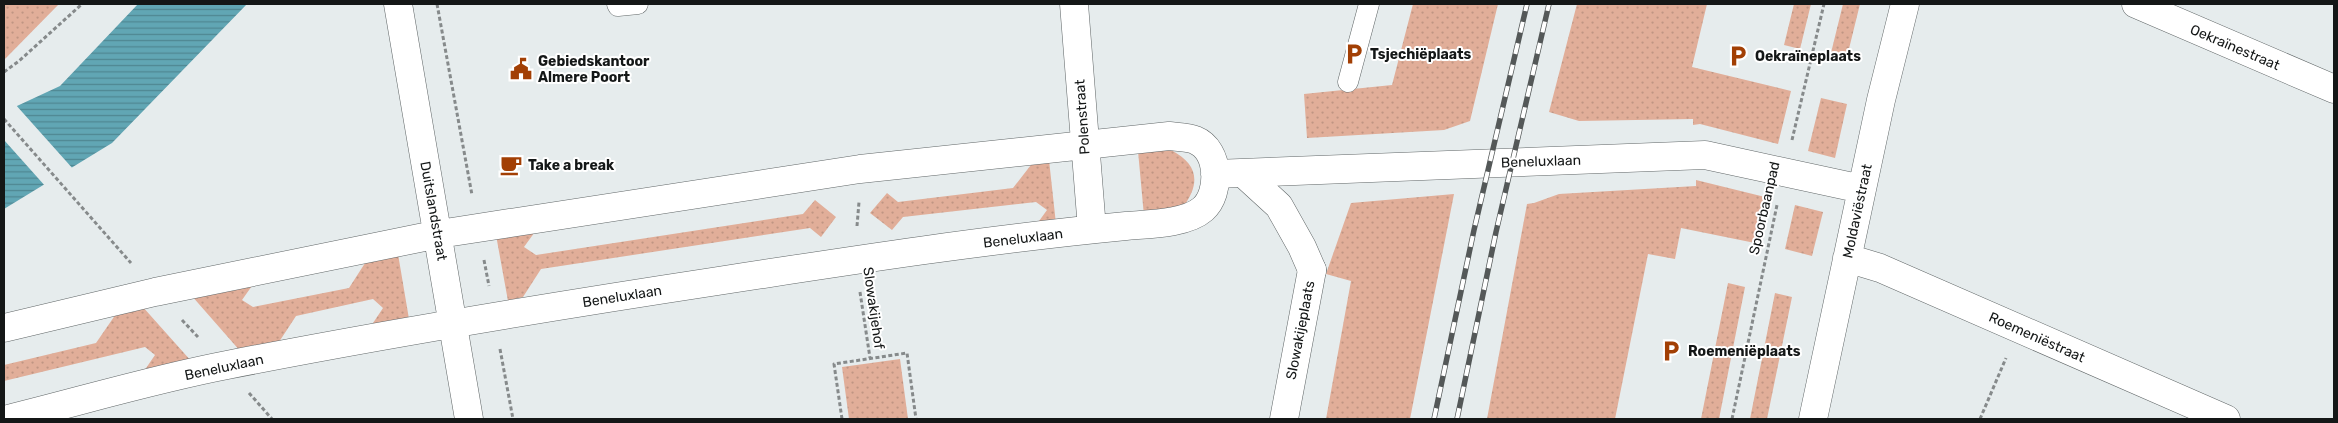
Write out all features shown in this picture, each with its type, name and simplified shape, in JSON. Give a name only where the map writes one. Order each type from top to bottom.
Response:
[{"type":"street","name":"Duitslandstraat","points":[[398,4],[439,234],[469,419]]},
{"type":"street","name":"Polenstraat","points":[[1074,4],[1092,229]]},
{"type":"street","name":"Moldaviëstraat","points":[[1813,419],[1862,189],[1905,4]]},
{"type":"street","name":"Oekraïnestraat","points":[[2136,4],[2334,89]]},
{"type":"street","points":[[4,328],[155,292],[439,234],[860,169],[1169,136],[1197,140],[1213,161],[1215,174]]},
{"type":"street","name":"Beneluxlaan","points":[[8,419],[225,365],[453,322],[856,260],[1092,229],[1175,221],[1202,211],[1210,200],[1214,188],[1215,174],[1704,154],[1862,189]]},
{"type":"street","name":"Slowakijeplaats","points":[[1244,174],[1279,206],[1312,270],[1284,419]]},
{"type":"street","name":"Roemeniëstraat","points":[[1847,258],[1889,272],[2226,419]]},
{"type":"lane","points":[[617,5],[638,4]]},
{"type":"lane","points":[[1348,82],[1369,4]]},
{"type":"path","points":[[4,72],[19,62],[82,4]]},
{"type":"path","name":"Spoorbaanpad","points":[[1732,419],[1784,172],[1824,4]]},
{"type":"path","points":[[4,119],[62,185]]},
{"type":"path","name":"Slowakijehof","points":[[860,169],[856,260],[870,358]]},
{"type":"path","points":[[1980,419],[2008,352]]},
{"type":"path","name":"Slowakijehof","points":[[842,419],[834,364],[907,353],[916,419]]},
{"type":"shaded area","points":[[4,4],[59,4],[4,60]]},
{"type":"shaded area","points":[[1413,4],[1498,4],[1470,121],[1444,130],[1307,138],[1304,94],[1392,85]]},
{"type":"shaded area","points":[[1577,4],[1707,4],[1692,67],[1791,91],[1778,144],[1700,124],[1693,125],[1693,119],[1579,121],[1549,112]]},
{"type":"shaded area","points":[[1794,4],[1811,4],[1800,49],[1784,45]]},
{"type":"shaded area","points":[[1843,4],[1860,4],[1846,61],[1830,57]]},
{"type":"shaded area","points":[[1821,98],[1847,104],[1835,158],[1808,151]]},
{"type":"shaded area","points":[[1171,150],[1187,161],[1191,168],[1194,175],[1193,190],[1183,207],[1144,216],[1138,151]]},
{"type":"shaded area","points":[[1049,160],[1056,224],[1034,228],[1047,210],[1036,202],[903,217],[892,230],[870,213],[887,193],[898,202],[1013,188],[1034,161]]},
{"type":"shaded area","points":[[1696,180],[1765,197],[1755,243],[1681,228],[1675,259],[1648,254],[1615,419],[1487,419],[1527,204],[1559,194],[1696,186]]},
{"type":"shaded area","points":[[1454,194],[1410,419],[1326,419],[1351,281],[1326,274],[1351,203]]},
{"type":"shaded area","points":[[815,200],[836,217],[821,237],[810,228],[541,269],[523,297],[508,301],[496,235],[537,229],[524,247],[536,255],[803,214]]},
{"type":"shaded area","points":[[1795,205],[1823,212],[1812,256],[1785,249]]},
{"type":"shaded area","points":[[398,254],[409,319],[371,326],[383,308],[373,299],[296,316],[277,345],[241,352],[191,295],[254,283],[242,300],[253,307],[349,288],[367,260]]},
{"type":"shaded area","points":[[1728,283],[1745,287],[1719,419],[1701,419]]},
{"type":"shaded area","points":[[1775,293],[1792,297],[1767,419],[1750,419]]},
{"type":"shaded area","points":[[142,306],[192,362],[142,374],[155,355],[145,347],[4,381],[4,365],[96,343],[118,311]]},
{"type":"shaded area","points":[[900,359],[908,419],[849,419],[842,367]]},
{"type":"water","points":[[138,4],[247,4],[112,143],[4,209],[4,112],[60,86]]},
{"type":"pier","points":[[15,104],[74,170],[46,187],[4,140],[4,109]]},
{"type":"railway","points":[[1434,419],[1474,230],[1527,4]]},
{"type":"railway","points":[[1457,419],[1496,232],[1549,4]]},
{"type":"place","name":"Tsjechiëplaats","points":[[1354,54]]},
{"type":"place","name":"Oekraïneplaats","points":[[1738,56]]},
{"type":"place","name":"Gebiedskantoor Almere Poort","points":[[521,69]]},
{"type":"place","name":"Take a break","points":[[511,165]]},
{"type":"place","name":"Roemeniëplaats","points":[[1671,351]]}]
